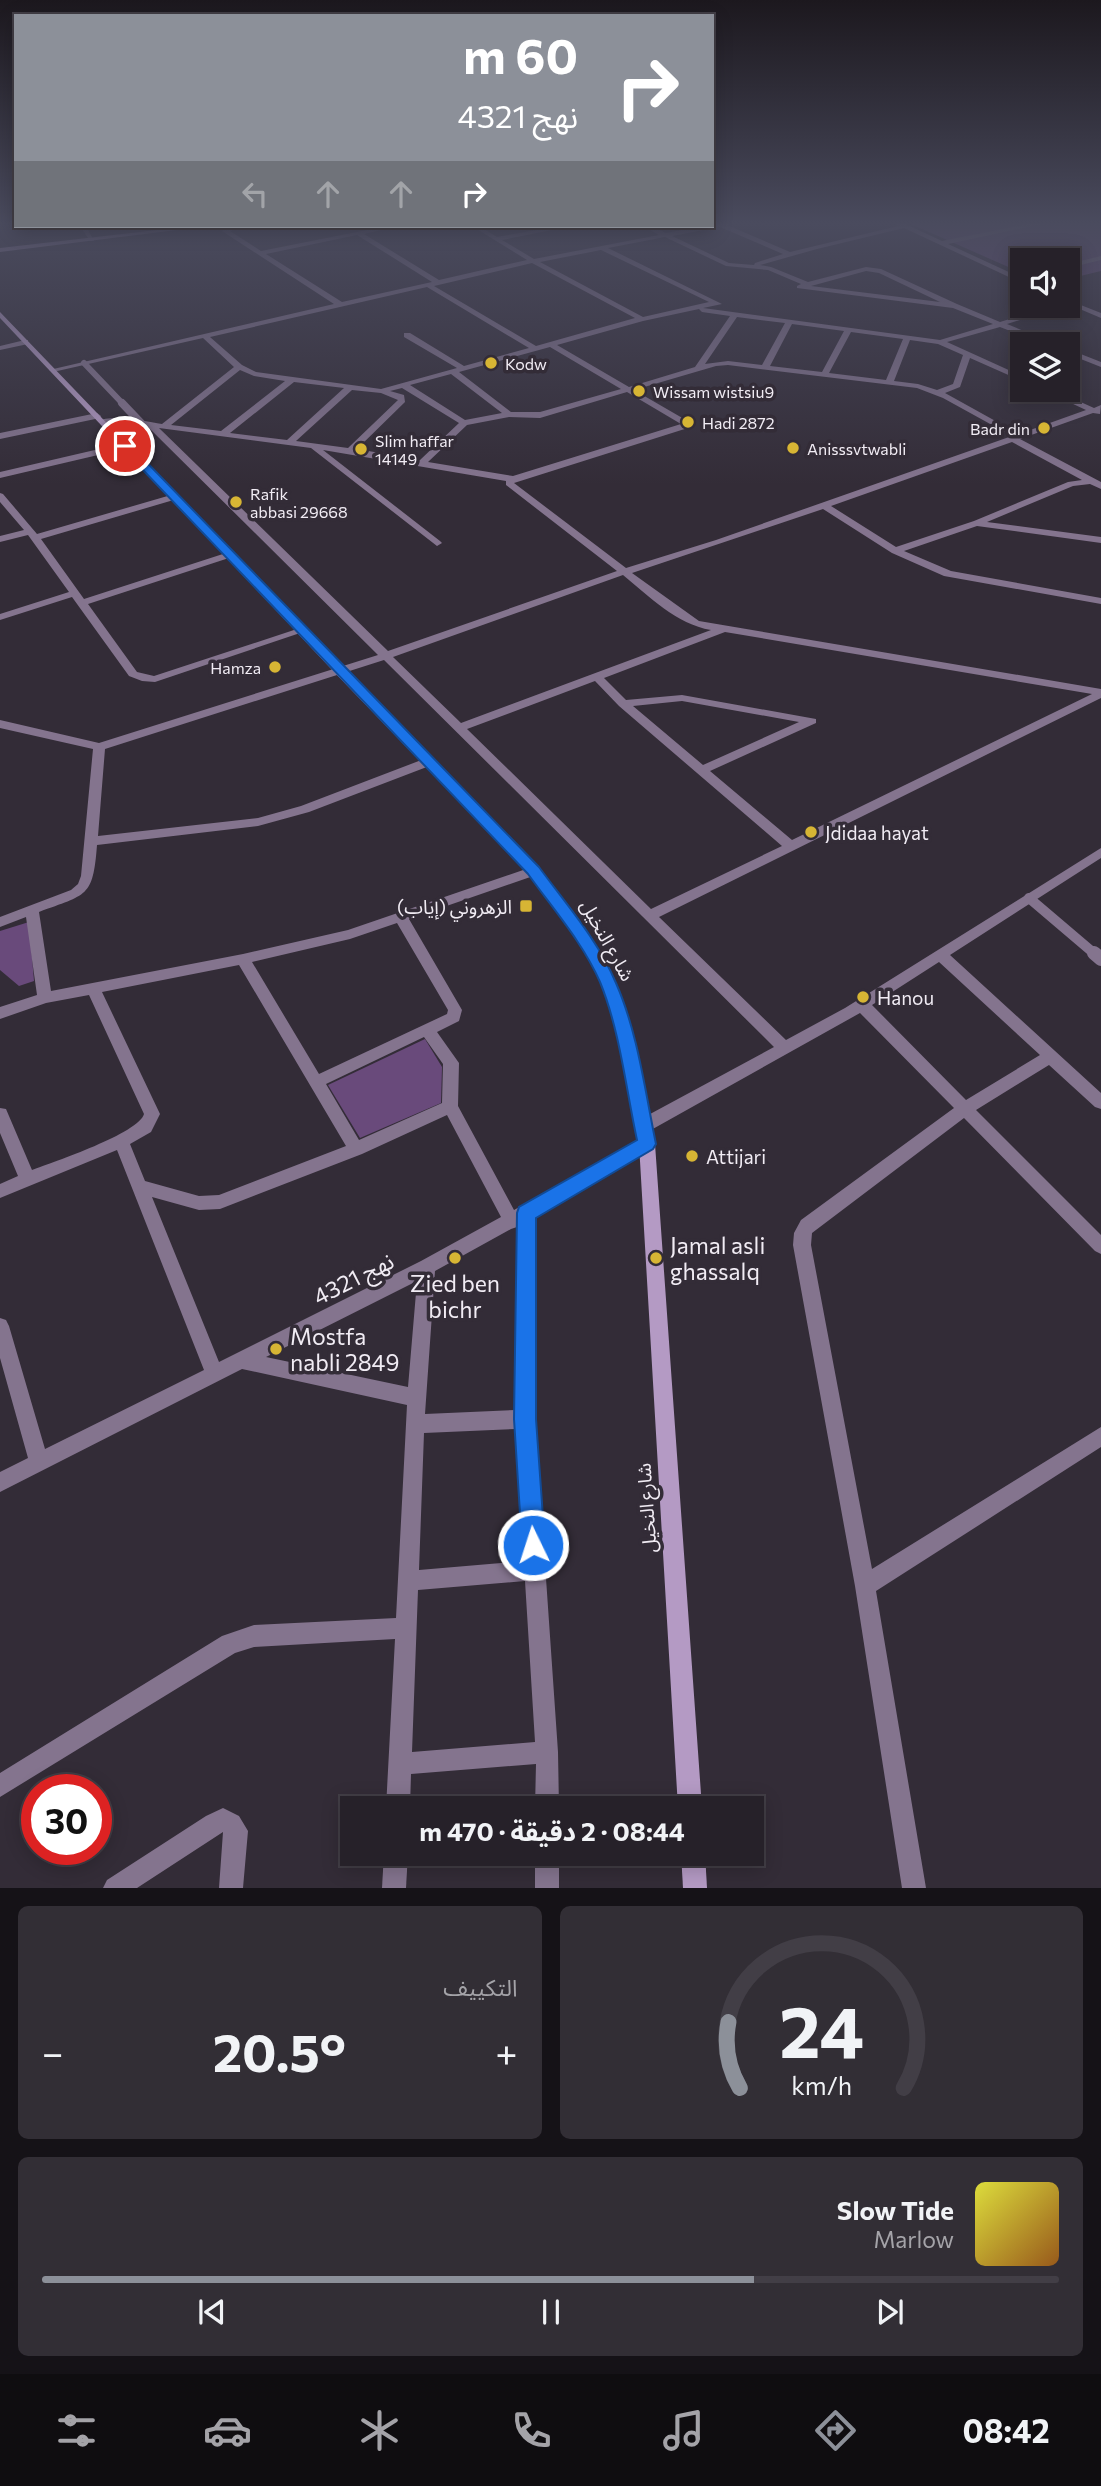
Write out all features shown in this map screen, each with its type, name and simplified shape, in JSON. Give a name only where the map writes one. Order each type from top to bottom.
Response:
[{"type":"main road","name":"شارع النخيل","points":[[0,314],[340,672],[534,871],[584,939],[608,982],[624,1034],[646,1135],[689,1796]]},
{"type":"main road","points":[[694,1866],[695,1888]]},
{"type":"street","points":[[53,370],[323,309]]},
{"type":"street","points":[[469,309],[536,349]]},
{"type":"street","points":[[623,309],[642,319]]},
{"type":"street","points":[[382,391],[686,309]]},
{"type":"street","points":[[699,309],[940,342],[1010,374]]},
{"type":"street","points":[[728,309],[740,315]]},
{"type":"street","points":[[962,309],[1021,332]]},
{"type":"street","points":[[1084,309],[1101,316]]},
{"type":"street","points":[[698,369],[740,315]]},
{"type":"street","points":[[940,342],[1021,318]]},
{"type":"street","points":[[765,367],[790,322]]},
{"type":"street","points":[[825,373],[849,330]]},
{"type":"street","points":[[407,335],[463,369]]},
{"type":"street","points":[[205,336],[239,367],[267,377],[382,391],[401,397],[402,400],[350,451]]},
{"type":"street","points":[[890,381],[907,338]]},
{"type":"street","points":[[0,348],[25,342]]},
{"type":"street","points":[[0,436],[99,418],[350,451],[513,479],[687,426],[687,423],[552,345]]},
{"type":"street","points":[[937,393],[957,385],[967,355]]},
{"type":"street","points":[[1080,356],[1101,365]]},
{"type":"street","points":[[422,463],[464,423],[509,414],[540,415],[722,363],[890,381],[937,393],[1101,486]]},
{"type":"street","points":[[152,425],[239,367]]},
{"type":"street","points":[[452,371],[509,414]]},
{"type":"street","points":[[222,435],[290,380]]},
{"type":"street","points":[[404,385],[464,423]]},
{"type":"street","points":[[289,443],[350,387]]},
{"type":"street","points":[[1077,402],[1099,411]]},
{"type":"street","points":[[0,724],[99,747],[340,672],[623,572],[1099,411]]},
{"type":"street","points":[[152,425],[784,1048]]},
{"type":"street","points":[[0,475],[125,446]]},
{"type":"street","points":[[314,447],[437,543]]},
{"type":"street","points":[[513,479],[510,486],[689,621],[1101,693]]},
{"type":"street","points":[[895,551],[976,523],[1071,484],[1091,481]]},
{"type":"street","points":[[0,496],[32,535],[133,674],[149,679],[301,631]]},
{"type":"street","points":[[0,539],[32,535],[174,497]]},
{"type":"street","points":[[824,505],[895,551],[948,574],[1101,601]]},
{"type":"street","points":[[976,523],[1101,540]]},
{"type":"street","points":[[82,603],[229,555]]},
{"type":"street","points":[[0,617],[75,593]]},
{"type":"street","points":[[459,728],[725,628]]},
{"type":"street","points":[[596,676],[623,704],[789,845]]},
{"type":"street","points":[[649,916],[1101,693]]},
{"type":"street","points":[[623,704],[682,698],[812,721],[704,771]]},
{"type":"street","points":[[0,922],[76,893],[84,886],[93,841],[99,747]]},
{"type":"street","points":[[93,841],[258,822],[305,809],[428,762]]},
{"type":"street","name":"نهج 4321","points":[[0,1482],[243,1361],[519,1218],[784,1048],[862,1005],[1101,852]]},
{"type":"street","points":[[1,1010],[45,998],[243,959],[401,918],[534,871]]},
{"type":"street","points":[[32,911],[45,998]]},
{"type":"street","points":[[318,1082],[454,1017],[455,1010],[401,918]]},
{"type":"street","points":[[941,954],[1101,1103]]},
{"type":"street","points":[[243,959],[356,1149]]},
{"type":"street","points":[[0,1191],[121,1141],[147,1126],[152,1114],[94,990]]},
{"type":"street","points":[[862,1005],[1101,1246]]},
{"type":"street","points":[[428,1031],[451,1063],[450,1106],[519,1218],[525,1419],[547,1752],[547,1796]]},
{"type":"street","points":[[914,1888],[865,1586],[802,1245],[803,1233],[807,1224],[965,1109],[1051,1056]]},
{"type":"street","points":[[138,1186],[199,1203],[220,1202],[356,1149],[450,1106]]},
{"type":"street","points":[[0,1114],[28,1179]]},
{"type":"street","points":[[121,1141],[215,1374]]},
{"type":"street","points":[[399,1796],[416,1398],[427,1267]]},
{"type":"street","points":[[0,1326],[40,1462]]},
{"type":"street","points":[[243,1361],[416,1398]]},
{"type":"street","points":[[415,1424],[525,1419]]},
{"type":"street","points":[[865,1586],[1101,1436]]},
{"type":"street","points":[[408,1581],[535,1570]]},
{"type":"street","points":[[0,1786],[230,1644],[254,1636],[406,1628]]},
{"type":"street","points":[[400,1765],[547,1752]]},
{"type":"street","points":[[115,1888],[214,1824],[223,1821],[231,1824],[236,1831],[231,1888]]},
{"type":"street","points":[[394,1888],[395,1866]]},
{"type":"street","points":[[547,1866],[547,1888]]},
{"type":"lane","points":[[83,363],[152,425]]},
{"type":"lane","points":[[1030,898],[1101,959]]},
{"type":"shaded area","points":[[29,922],[34,981],[19,986],[0,970],[0,931]]},
{"type":"shaded area","points":[[425,1039],[442,1067],[441,1103],[360,1138],[328,1085]]},
{"type":"place","name":"Kodw","points":[[491,363]]},
{"type":"place","name":"Wissam wistsiu9","points":[[639,391]]},
{"type":"place","name":"Hadi 2872","points":[[688,422]]},
{"type":"place","name":"Badr din","points":[[1044,428]]},
{"type":"place","name":"Anisssvtwabli","points":[[793,448]]},
{"type":"place","name":"Slim haffar 14149","points":[[361,449]]},
{"type":"place","name":"Rafik abbasi 29668","points":[[236,502]]},
{"type":"place","name":"Hamza","points":[[275,667]]},
{"type":"place","name":"Jdidaa hayat","points":[[811,832]]},
{"type":"place","name":"الزهروني (إياب)","points":[[526,906]]},
{"type":"place","name":"Hanou","points":[[863,997]]},
{"type":"place","name":"Attijari","points":[[692,1156]]},
{"type":"place","name":"Zied ben bichr","points":[[455,1258]]},
{"type":"place","name":"Jamal asli ghassalq","points":[[656,1258]]},
{"type":"place","name":"Mostfa nabli 2849","points":[[276,1349]]},
{"type":"route","points":[[125,446],[534,871],[584,939],[608,982],[624,1034],[647,1144],[526,1213],[525,1419],[533,1545]]}]
